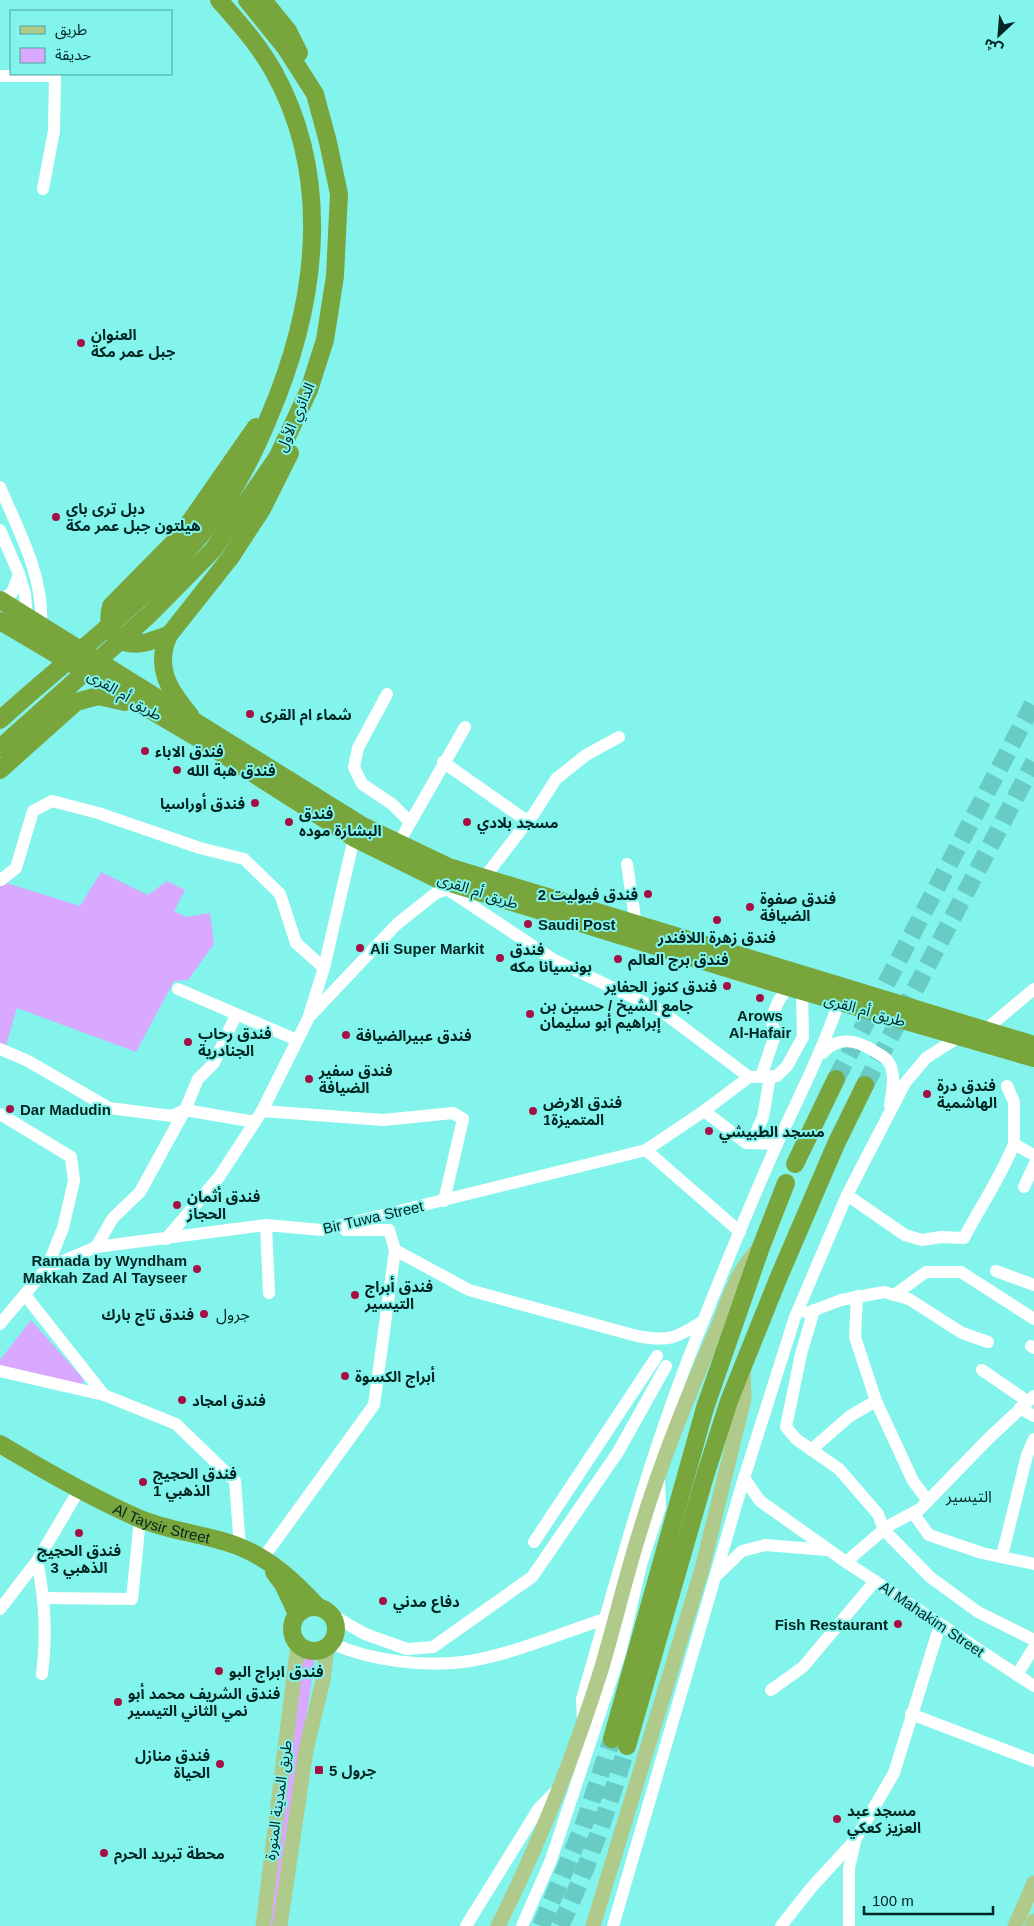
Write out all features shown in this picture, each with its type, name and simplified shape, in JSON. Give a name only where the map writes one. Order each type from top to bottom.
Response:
[{"type":"highway","name":"الدائري الأول","points":[[0,720],[130,605],[172,565],[207,527],[236,487],[256,449],[279,394],[300,330],[309,288],[311,198],[304,150],[285,95],[274,72],[252,37],[219,0]]},
{"type":"highway","name":"الدائري الأول","points":[[0,748],[184,582],[213,550],[282,460],[325,340],[335,276],[339,194],[315,94],[286,48],[247,0]]},
{"type":"highway","points":[[263,0],[288,31],[308,72],[315,94]]},
{"type":"highway","points":[[169,635],[140,644],[125,641],[112,633],[107,618],[111,606],[180,536],[279,394]]},
{"type":"highway","points":[[197,731],[166,682],[162,667],[164,644],[169,635],[230,558],[262,509],[282,460]]},
{"type":"highway","name":"طريق أم القرى","points":[[1,606],[34,622],[354,838],[453,888],[1034,1058]]},
{"type":"highway","name":"طريق أم القرى","points":[[1,606],[197,731],[361,825],[449,867],[1034,1045]]},
{"type":"highway","points":[[0,704],[39,676],[63,664]]},
{"type":"highway","points":[[0,770],[76,702],[98,696],[124,702],[197,731]]},
{"type":"highway","points":[[453,888],[484,878]]},
{"type":"highway","points":[[795,1164],[836,1079]]},
{"type":"highway","points":[[786,1183],[761,1247],[705,1408],[619,1743],[705,1476],[743,1367],[836,1144],[865,1085]]},
{"type":"highway","name":"Al Taysir Street","points":[[0,1444],[79,1490],[140,1519],[240,1547],[263,1558],[296,1583],[325,1611]]},
{"type":"highway","points":[[263,1558],[283,1584],[297,1614]]},
{"type":"highway","points":[[307,1608],[325,1611],[337,1629],[329,1645],[315,1651],[298,1644],[292,1632],[297,1614],[307,1608]]},
{"type":"main road","points":[[498,1926],[526,1869],[583,1721],[614,1626],[641,1528],[659,1474],[734,1283],[750,1257],[761,1247]]},
{"type":"main road","points":[[593,1926],[702,1569],[744,1399],[743,1367]]},
{"type":"main road","name":"طريق المدينة المنورة","points":[[263,1926],[298,1644]]},
{"type":"main road","name":"طريق المدينة المنورة","points":[[280,1926],[306,1750],[323,1680],[329,1645]]},
{"type":"main road","points":[[1015,1926],[1034,1884]]},
{"type":"main road","points":[[1032,1926],[1034,1921]]},
{"type":"street","points":[[0,76],[55,76],[54,131],[43,189]]},
{"type":"street","points":[[0,487],[34,566],[41,602],[34,622]]},
{"type":"street","points":[[0,530],[19,574],[34,622]]},
{"type":"street","points":[[1,606],[12,592],[19,574]]},
{"type":"street","points":[[387,694],[358,748],[354,767],[362,784],[392,804],[410,822]]},
{"type":"street","points":[[398,844],[464,727]]},
{"type":"street","points":[[484,878],[556,779],[586,755],[619,737]]},
{"type":"street","points":[[443,762],[528,820]]},
{"type":"street","points":[[1,880],[16,868],[33,811],[52,801],[98,813],[200,848],[244,859],[280,894],[296,943],[324,968]]},
{"type":"street","points":[[166,1239],[219,1177],[259,1117],[308,1019],[324,968],[354,838]]},
{"type":"street","points":[[627,864],[636,925]]},
{"type":"street","points":[[308,1019],[397,924],[436,893],[453,888],[554,960],[660,1010],[760,1077]]},
{"type":"street","points":[[178,989],[297,1040]]},
{"type":"street","points":[[751,1143],[763,1117],[760,1077],[775,1035],[771,1018],[778,1000],[795,989]]},
{"type":"street","name":"Bir Tuwa Street","points":[[0,1324],[47,1268],[96,1247],[266,1225],[322,1230],[646,1150],[704,1111],[760,1077],[776,1076],[787,1066],[803,1037],[795,989]]},
{"type":"street","points":[[984,1031],[1034,989]]},
{"type":"street","points":[[583,1721],[582,1699],[630,1528],[678,1386],[740,1232],[777,1144],[816,1060],[839,1002]]},
{"type":"street","points":[[96,1247],[113,1218],[140,1192],[185,1110],[198,1079],[214,1063],[236,1014]]},
{"type":"street","points":[[613,1926],[744,1478],[795,1317],[847,1195],[905,1083],[926,1058],[959,1037]]},
{"type":"street","points":[[816,1060],[831,1044],[844,1040],[866,1046],[887,1060],[893,1075],[889,1113]]},
{"type":"street","points":[[0,1050],[28,1061],[109,1108],[172,1116],[185,1110],[259,1117],[383,1120],[453,1113],[463,1119],[444,1201]]},
{"type":"street","points":[[847,1195],[905,1235],[922,1240],[941,1237],[964,1238],[984,1199],[1005,1167],[1014,1144],[1014,1102],[1007,1086]]},
{"type":"street","points":[[704,1111],[746,1143],[777,1144]]},
{"type":"street","points":[[0,1114],[71,1156],[74,1181],[63,1228],[47,1268]]},
{"type":"street","points":[[1014,1144],[1034,1156]]},
{"type":"street","points":[[646,1150],[740,1232]]},
{"type":"street","points":[[1024,1187],[1034,1165]]},
{"type":"street","points":[[266,1225],[269,1293]]},
{"type":"street","points":[[263,1558],[374,1405],[395,1250],[389,1230],[322,1230]]},
{"type":"street","points":[[395,1250],[469,1290],[637,1336],[655,1340],[680,1336],[704,1320]]},
{"type":"street","points":[[894,1295],[926,1272],[961,1272],[1034,1320]]},
{"type":"street","points":[[996,1272],[1034,1285]]},
{"type":"street","points":[[795,1317],[857,1296],[884,1292],[909,1299],[962,1333],[988,1342]]},
{"type":"street","points":[[25,1295],[104,1395]]},
{"type":"street","points":[[857,1296],[855,1337],[876,1401],[913,1481],[928,1500]]},
{"type":"street","points":[[814,1310],[801,1354],[786,1427],[796,1439],[839,1469],[878,1514],[884,1530],[930,1578],[978,1612],[1034,1640]]},
{"type":"street","points":[[637,1336],[649,1345],[666,1366],[678,1386]]},
{"type":"street","points":[[534,1542],[657,1356]]},
{"type":"street","points":[[406,1656],[433,1648],[532,1577],[618,1452],[666,1366]]},
{"type":"street","points":[[982,1370],[1027,1401],[1034,1416]]},
{"type":"street","points":[[0,1371],[104,1395],[176,1424],[235,1481],[240,1547]]},
{"type":"street","points":[[811,1450],[850,1416],[876,1401]]},
{"type":"street","points":[[846,1562],[884,1530],[913,1513],[928,1500],[1027,1401]]},
{"type":"street","points":[[1002,1556],[1027,1456],[1034,1439]]},
{"type":"street","points":[[522,1926],[550,1860],[620,1653],[641,1565],[660,1507],[659,1474]]},
{"type":"street","name":"Al Mahakim Street","points":[[744,1478],[760,1501],[846,1562],[1034,1686]]},
{"type":"street","points":[[0,1609],[37,1561],[79,1490]]},
{"type":"street","points":[[913,1513],[929,1535],[982,1553],[1034,1564]]},
{"type":"street","points":[[45,1598],[132,1599],[140,1519]]},
{"type":"street","points":[[716,1576],[742,1551],[765,1544],[831,1551]]},
{"type":"street","points":[[37,1561],[45,1598],[45,1652],[42,1674]]},
{"type":"street","points":[[771,1690],[803,1667],[876,1581]]},
{"type":"street","name":"Al Taysir Street","points":[[325,1611],[406,1656]]},
{"type":"street","points":[[329,1645],[374,1657],[406,1656],[469,1661],[499,1654],[605,1619]]},
{"type":"street","points":[[781,1926],[811,1888],[855,1840],[894,1773],[940,1625]]},
{"type":"street","points":[[1017,1675],[1034,1647]]},
{"type":"street","points":[[912,1714],[1034,1761]]},
{"type":"street","points":[[466,1926],[540,1808],[557,1790]]},
{"type":"street","points":[[849,1926],[849,1868],[855,1840]]},
{"type":"green space","points":[[101,872],[148,895],[167,881],[185,890],[174,911],[186,917],[210,913],[214,944],[188,980],[174,981],[136,1052],[17,1008],[5,1049],[0,1047],[0,881],[80,906]]},
{"type":"green space","points":[[31,1320],[84,1380],[80,1386],[0,1367],[0,1360]]},
{"type":"green space","points":[[311,1654],[314,1656],[314,1665],[275,1926],[270,1926],[303,1655]]},
{"type":"tunnel","points":[[836,1079],[1034,702]]},
{"type":"tunnel","points":[[865,1085],[1034,762]]},
{"type":"tunnel","points":[[541,1926],[583,1827],[612,1739]]},
{"type":"tunnel","points":[[560,1926],[597,1838],[627,1746]]},
{"type":"place","name":"العنوان جبل عمر مكة","points":[[81,343]]},
{"type":"place","name":"دبل ترى باي هيلتون جبل عمر مكة","points":[[56,517]]},
{"type":"place","name":"شماء ام القرى","points":[[250,714]]},
{"type":"place","name":"فندق الاباء","points":[[145,751]]},
{"type":"place","name":"فندق هبة الله","points":[[177,770]]},
{"type":"place","name":"فندق أوراسيا","points":[[255,803]]},
{"type":"place","name":"فندق البشارة موده","points":[[289,822]]},
{"type":"place","name":"مسجد بلادي","points":[[467,822]]},
{"type":"place","name":"فندق فيوليت 2","points":[[648,894]]},
{"type":"place","name":"فندق صفوة الضيافة","points":[[750,907]]},
{"type":"place","name":"فندق زهرة اللافندر","points":[[717,920]]},
{"type":"place","name":"Saudi Post","points":[[528,924]]},
{"type":"place","name":"Ali Super Markit","points":[[360,948]]},
{"type":"place","name":"فندق بونسيانا مكه","points":[[500,958]]},
{"type":"place","name":"فندق برج العالم","points":[[618,959]]},
{"type":"place","name":"فندق كنوز الحفاير","points":[[727,986]]},
{"type":"place","name":"Arows Al-Hafair","points":[[760,998]]},
{"type":"place","name":"جامع الشيخ / حسين بن إبراهيم أبو سليمان","points":[[530,1014]]},
{"type":"place","name":"فندق عبيرالضيافة","points":[[346,1035]]},
{"type":"place","name":"فندق رحاب الجنادرية","points":[[188,1042]]},
{"type":"place","name":"فندق سفير الضيافة","points":[[309,1079]]},
{"type":"place","name":"فندق درة الهاشمية","points":[[927,1094]]},
{"type":"place","name":"Dar Madudin","points":[[10,1109]]},
{"type":"place","name":"فندق الارض المتميزة1","points":[[533,1111]]},
{"type":"place","name":"مسجد الطبيشي","points":[[709,1131]]},
{"type":"place","name":"فندق أثمان الحجاز","points":[[177,1205]]},
{"type":"place","name":"Ramada by Wyndham Makkah Zad Al Tayseer","points":[[197,1269]]},
{"type":"place","name":"فندق أبراج التيسير","points":[[355,1295]]},
{"type":"place","name":"فندق تاج بارك","points":[[204,1314]]},
{"type":"place","name":"أبراج الكسوة","points":[[345,1376]]},
{"type":"place","name":"فندق امجاد","points":[[182,1400]]},
{"type":"place","name":"فندق الحجيج الذهبي 1","points":[[143,1482]]},
{"type":"place","name":"فندق الحجيج الذهبي 3","points":[[79,1533]]},
{"type":"place","name":"دفاع مدني","points":[[383,1601]]},
{"type":"place","name":"Fish Restaurant","points":[[898,1624]]},
{"type":"place","name":"فندق ابراج البو","points":[[219,1671]]},
{"type":"place","name":"فندق الشريف محمد أبو نمي الثاني التيسير","points":[[118,1702]]},
{"type":"place","name":"فندق منازل الحياة","points":[[220,1764]]},
{"type":"place","name":"جرول 5","points":[[319,1770]]},
{"type":"place","name":"مسجد عبد العزيز كعكي","points":[[837,1819]]},
{"type":"place","name":"محطة تبريد الحرم","points":[[104,1853]]},
{"type":"district","name":"جرول","points":[[233,1314]]},
{"type":"district","name":"التيسير","points":[[969,1496]]}]
